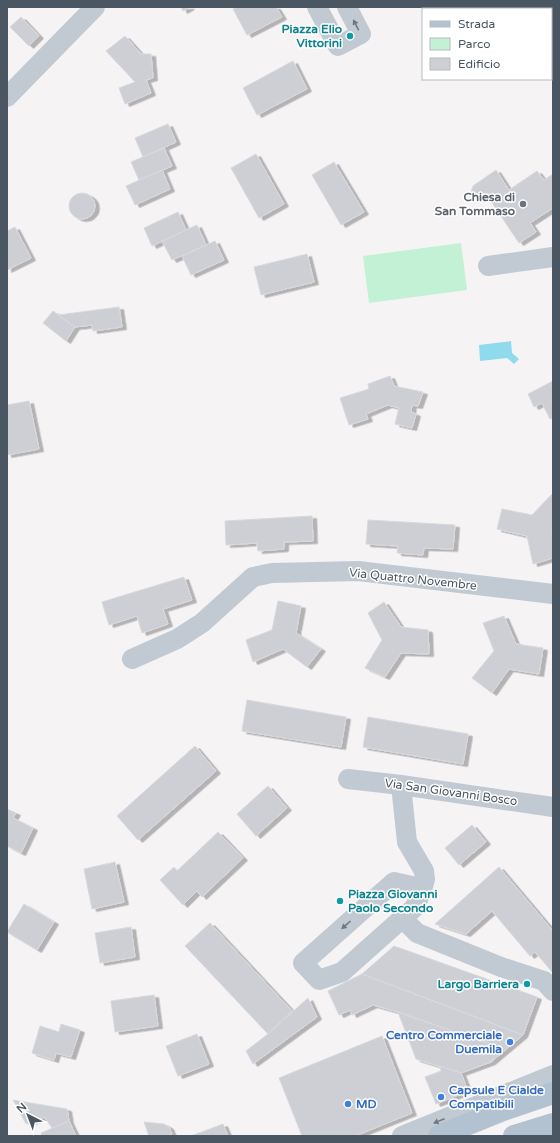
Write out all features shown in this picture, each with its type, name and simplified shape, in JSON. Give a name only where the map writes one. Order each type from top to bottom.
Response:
[{"type":"main road","points":[[439,1136],[503,1110],[553,1093]]},
{"type":"main road","points":[[514,1136],[553,1124]]},
{"type":"street","points":[[7,97],[95,7]]},
{"type":"street","points":[[317,7],[338,46],[361,34],[347,7]]},
{"type":"street","points":[[488,266],[553,257]]},
{"type":"street","name":"Via Quattro Novembre","points":[[132,659],[177,639],[202,623],[253,577],[272,573],[358,571],[553,594]]},
{"type":"street","name":"Via San Giovanni Bosco","points":[[348,779],[401,785],[553,807]]},
{"type":"street","points":[[401,785],[407,842],[424,872],[425,879],[422,890],[415,907],[342,972],[319,980],[303,963],[394,882],[422,890]]},
{"type":"street","points":[[403,919],[416,933],[501,967],[544,981],[553,991]]},
{"type":"street","points":[[501,967],[542,989],[553,1002]]},
{"type":"street","points":[[402,1136],[553,1075]]},
{"type":"green space","points":[[461,243],[467,290],[369,303],[363,256]]},
{"type":"water","points":[[511,341],[512,353],[519,359],[514,364],[507,358],[480,361],[479,345]]},
{"type":"building","points":[[181,7],[190,7],[183,11]]},
{"type":"building","points":[[237,7],[276,7],[282,17],[247,35],[233,9]]},
{"type":"building","points":[[21,17],[39,36],[29,46],[10,27]]},
{"type":"building","points":[[125,36],[141,54],[151,54],[153,78],[146,80],[151,93],[125,104],[119,88],[135,82],[106,51]]},
{"type":"building","points":[[293,61],[307,89],[257,115],[243,88]]},
{"type":"building","points":[[168,124],[176,142],[143,157],[135,138]]},
{"type":"building","points":[[164,148],[172,166],[139,180],[131,162]]},
{"type":"building","points":[[256,154],[284,204],[259,218],[231,168]]},
{"type":"building","points":[[334,162],[364,212],[341,225],[312,175]]},
{"type":"building","points":[[162,170],[170,189],[135,205],[126,186]]},
{"type":"building","name":"Chiesa di San Tommaso","points":[[496,170],[509,190],[537,171],[544,180],[553,174],[553,208],[530,223],[536,232],[519,243],[487,195],[480,199],[474,197],[471,192],[473,186]]},
{"type":"building","points":[[82,193],[91,197],[95,206],[91,215],[82,219],[73,215],[69,206],[73,197]]},
{"type":"building","points":[[178,212],[186,230],[152,246],[144,228]]},
{"type":"building","points":[[197,225],[206,245],[172,260],[162,241]]},
{"type":"building","points":[[15,227],[31,258],[7,270],[7,231]]},
{"type":"building","points":[[215,241],[224,260],[191,275],[182,256]]},
{"type":"building","points":[[307,254],[314,282],[261,295],[254,267]]},
{"type":"building","points":[[119,307],[122,327],[93,331],[92,325],[75,327],[58,315]]},
{"type":"building","points":[[53,311],[75,327],[66,341],[43,323]]},
{"type":"building","points":[[390,376],[394,386],[423,392],[418,406],[412,405],[411,412],[416,414],[412,428],[395,424],[399,408],[388,405],[366,414],[368,419],[349,425],[340,398],[369,389],[368,384]]},
{"type":"building","points":[[553,381],[553,418],[550,419],[542,403],[534,407],[528,394]]},
{"type":"building","points":[[29,401],[39,449],[7,455],[7,405]]},
{"type":"building","points":[[553,493],[553,558],[533,564],[527,536],[497,529],[502,509],[532,515]]},
{"type":"building","points":[[312,516],[313,541],[284,542],[284,549],[258,551],[257,543],[226,545],[225,521]]},
{"type":"building","points":[[368,520],[455,525],[453,549],[424,548],[423,555],[397,553],[398,546],[366,544]]},
{"type":"building","points":[[184,577],[192,600],[163,609],[168,624],[142,633],[137,616],[109,625],[102,602]]},
{"type":"building","points":[[278,601],[301,606],[296,633],[321,649],[307,667],[283,649],[253,662],[246,640],[272,630]]},
{"type":"building","points":[[384,602],[401,627],[428,630],[429,654],[401,653],[385,677],[365,668],[382,640],[368,613]]},
{"type":"building","points":[[504,616],[516,644],[543,648],[539,674],[509,669],[492,693],[472,678],[494,651],[483,623]]},
{"type":"building","points":[[247,700],[346,717],[341,747],[242,731]]},
{"type":"building","points":[[368,717],[468,734],[463,764],[363,747]]},
{"type":"building","points":[[195,746],[216,771],[138,840],[117,816]]},
{"type":"building","points":[[268,786],[287,808],[256,836],[237,814]]},
{"type":"building","points":[[7,809],[16,813],[13,818],[33,828],[21,853],[7,846]]},
{"type":"building","points":[[472,825],[486,842],[459,865],[445,848]]},
{"type":"building","points":[[218,832],[243,858],[202,897],[197,891],[183,905],[160,880],[174,867],[177,871]]},
{"type":"building","points":[[115,862],[124,902],[92,909],[84,869]]},
{"type":"building","points":[[499,867],[553,931],[553,973],[535,952],[530,956],[492,911],[466,934],[435,924]]},
{"type":"building","points":[[24,904],[54,922],[37,950],[7,932]]},
{"type":"building","points":[[210,923],[292,1011],[268,1034],[185,946]]},
{"type":"building","points":[[131,927],[135,957],[100,963],[95,933]]},
{"type":"building","points":[[394,946],[537,997],[523,1035],[362,974]]},
{"type":"building","points":[[362,974],[523,1035],[491,1062],[498,1047],[398,1012],[373,1005],[352,1015],[350,1010],[339,1015],[328,991]]},
{"type":"building","points":[[154,995],[158,1026],[115,1032],[111,1001]]},
{"type":"building","points":[[308,998],[317,1017],[253,1064],[246,1051],[268,1034]]},
{"type":"building","points":[[398,1012],[498,1047],[491,1062],[461,1073],[416,1059]]},
{"type":"building","points":[[61,1024],[80,1030],[71,1057],[56,1053],[54,1060],[32,1053],[40,1026],[59,1032]]},
{"type":"building","points":[[197,1034],[209,1064],[178,1076],[166,1046]]},
{"type":"building","points":[[382,1036],[412,1113],[355,1136],[302,1136],[279,1078]]},
{"type":"building","points":[[440,1066],[461,1073],[468,1091],[436,1104],[425,1077],[441,1071]]},
{"type":"building","points":[[13,1100],[67,1109],[69,1121],[52,1128],[44,1117],[26,1124]]},
{"type":"building","points":[[69,1121],[76,1136],[42,1136],[41,1133]]},
{"type":"building","points":[[144,1122],[164,1124],[169,1127],[172,1134],[167,1136],[149,1136]]},
{"type":"building","points":[[223,1124],[228,1136],[191,1136]]},
{"type":"place","name":"Piazza Elio Vittorini","points":[[350,36]]},
{"type":"place","name":"Chiesa di San Tommaso","points":[[523,204]]},
{"type":"place","name":"Piazza Giovanni Paolo Secondo","points":[[340,901]]},
{"type":"place","name":"Largo Barriera","points":[[527,984]]},
{"type":"place","name":"Centro Commerciale Duemila","points":[[510,1042]]},
{"type":"place","name":"Capsule E Cialde Compatibili","points":[[441,1097]]},
{"type":"place","name":"MD","points":[[348,1104]]}]
